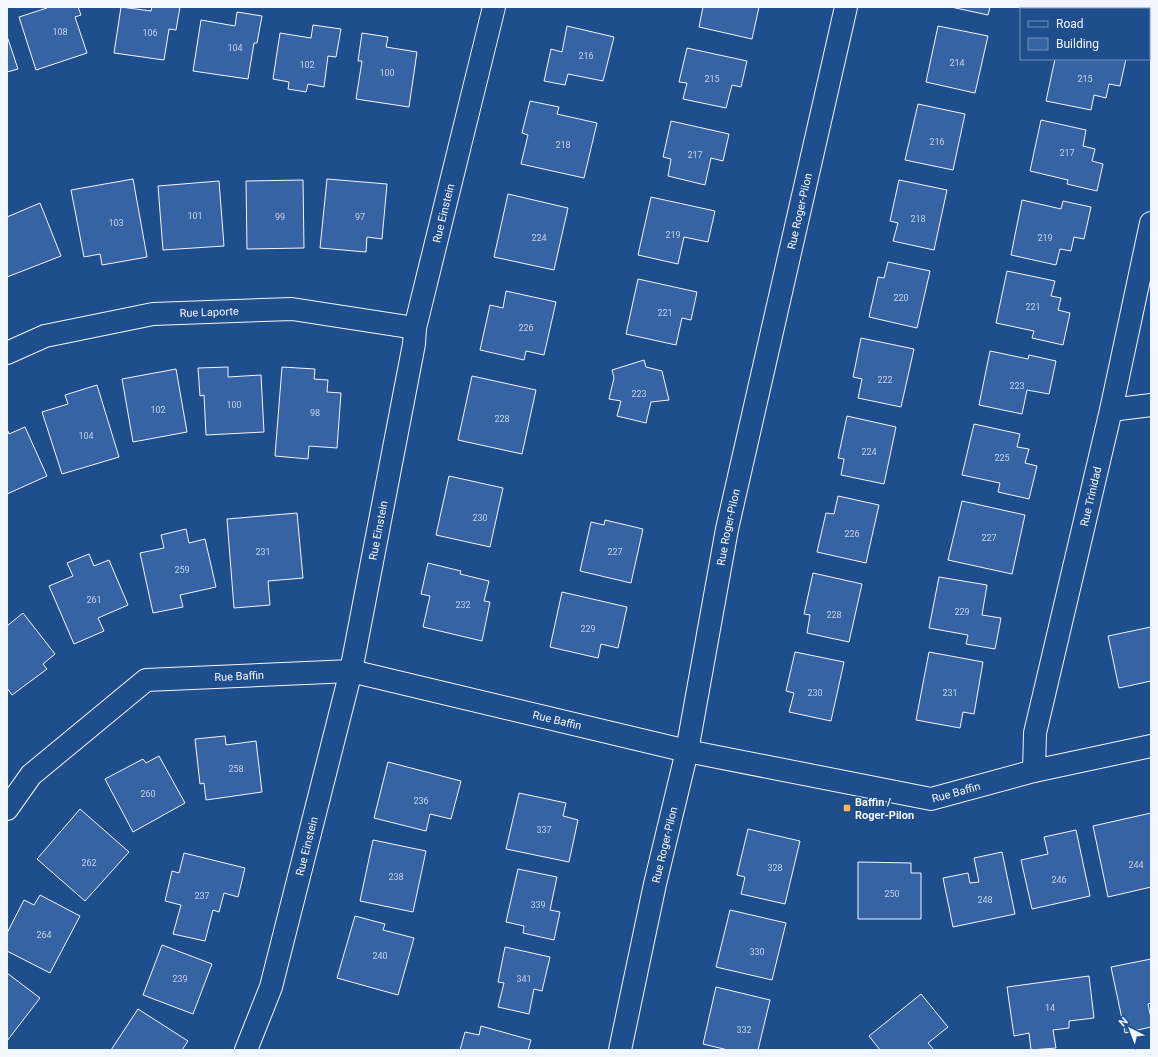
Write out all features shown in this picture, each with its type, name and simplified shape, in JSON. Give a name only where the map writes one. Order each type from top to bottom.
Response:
[{"type":"street","name":"Rue Einstein","points":[[246,1050],[272,987],[351,671],[414,344],[415,328],[493,7]]},
{"type":"street","name":"Rue Roger-Pilon","points":[[620,1050],[655,884],[687,752],[727,529],[846,7]]},
{"type":"street","name":"Rue Trinidad","points":[[1034,771],[1035,733],[1111,410],[1151,222]]},
{"type":"street","name":"Rue Laporte","points":[[7,353],[45,336],[153,314],[292,309],[415,328]]},
{"type":"street","points":[[1111,410],[1151,405]]},
{"type":"street","name":"Rue Baffin","points":[[7,809],[31,775],[146,680],[351,671],[687,752],[931,799],[1034,771],[1151,746]]},
{"type":"building","points":[[47,7],[78,7],[81,15],[75,17],[87,53],[36,70],[19,17]]},
{"type":"building","points":[[121,7],[151,11],[152,7],[180,7],[176,30],[169,29],[164,60],[114,53]]},
{"type":"building","points":[[703,7],[759,7],[752,39],[699,27]]},
{"type":"building","points":[[951,7],[990,7],[988,15]]},
{"type":"building","points":[[1127,7],[1132,8],[1065,8]]},
{"type":"building","points":[[237,12],[262,16],[257,43],[254,43],[248,79],[193,71],[201,20],[235,26]]},
{"type":"building","points":[[313,25],[341,29],[336,57],[328,56],[324,87],[308,84],[306,92],[288,89],[289,82],[273,79],[280,33],[311,38]]},
{"type":"building","points":[[567,26],[614,37],[603,81],[568,74],[565,85],[544,81],[551,49],[562,52]]},
{"type":"building","points":[[938,26],[988,36],[975,93],[926,82]]},
{"type":"building","points":[[362,33],[388,37],[386,47],[417,52],[409,107],[356,99],[362,61],[358,61]]},
{"type":"building","points":[[7,36],[18,69],[7,72]]},
{"type":"building","points":[[687,48],[747,61],[741,87],[732,85],[726,108],[683,99],[687,83],[679,82]]},
{"type":"building","points":[[1055,60],[1126,60],[1120,86],[1109,84],[1106,98],[1094,95],[1091,110],[1046,101]]},
{"type":"building","points":[[530,101],[559,107],[557,114],[597,123],[584,178],[521,164],[528,135],[522,133]]},
{"type":"building","points":[[918,104],[965,114],[953,170],[905,160]]},
{"type":"building","points":[[1041,120],[1086,130],[1083,146],[1095,149],[1092,161],[1103,164],[1097,191],[1067,184],[1068,180],[1030,171]]},
{"type":"building","points":[[671,121],[729,134],[723,161],[711,158],[705,185],[668,176],[671,159],[663,157]]},
{"type":"building","points":[[133,179],[147,257],[102,265],[100,254],[84,257],[71,190]]},
{"type":"building","points":[[327,179],[387,184],[382,239],[367,237],[366,252],[320,248]]},
{"type":"building","points":[[303,180],[304,248],[247,249],[246,181]]},
{"type":"building","points":[[899,180],[947,190],[934,250],[893,241],[898,223],[890,221]]},
{"type":"building","points":[[219,181],[224,246],[163,250],[158,186]]},
{"type":"building","points":[[508,194],[568,208],[554,270],[494,257]]},
{"type":"building","points":[[651,197],[715,211],[708,242],[684,237],[678,264],[638,255]]},
{"type":"building","points":[[1022,200],[1061,209],[1063,201],[1091,207],[1084,239],[1074,237],[1071,251],[1060,249],[1056,265],[1011,255]]},
{"type":"building","points":[[40,203],[61,256],[7,277],[7,217]]},
{"type":"building","points":[[888,262],[930,271],[917,328],[869,317],[878,277],[884,278]]},
{"type":"building","points":[[1007,271],[1055,281],[1051,296],[1061,298],[1058,310],[1070,313],[1063,345],[1032,338],[1034,331],[996,323]]},
{"type":"building","points":[[638,279],[697,292],[691,320],[682,318],[676,345],[626,334]]},
{"type":"building","points":[[506,291],[556,302],[544,355],[526,351],[524,360],[480,350],[490,305],[503,308]]},
{"type":"building","points":[[861,338],[914,349],[901,407],[858,398],[862,379],[853,377]]},
{"type":"building","points":[[990,351],[1028,359],[1029,355],[1056,361],[1049,394],[1027,390],[1022,414],[979,405]]},
{"type":"building","points":[[644,360],[646,367],[662,371],[669,400],[651,402],[646,423],[617,416],[621,401],[609,399],[614,378],[612,370]]},
{"type":"building","points":[[228,367],[228,377],[261,375],[264,432],[206,435],[204,395],[200,396],[198,368]]},
{"type":"building","points":[[282,367],[315,369],[314,379],[328,380],[327,392],[341,393],[337,448],[309,446],[308,459],[275,456]]},
{"type":"building","points":[[176,369],[187,432],[133,442],[122,379]]},
{"type":"building","points":[[472,376],[536,390],[522,454],[458,440]]},
{"type":"building","points":[[97,385],[119,457],[62,474],[42,412],[68,404],[65,395]]},
{"type":"building","points":[[847,416],[896,427],[884,484],[841,475],[844,459],[838,458]]},
{"type":"building","points":[[974,424],[1020,434],[1017,447],[1029,449],[1025,463],[1037,466],[1029,499],[998,492],[1000,483],[962,475]]},
{"type":"building","points":[[25,427],[47,476],[7,494],[7,429],[9,434]]},
{"type":"building","points":[[449,476],[503,488],[490,547],[436,535]]},
{"type":"building","points":[[838,496],[879,505],[866,563],[817,552],[826,513],[834,514]]},
{"type":"building","points":[[962,501],[1025,515],[1012,574],[948,560]]},
{"type":"building","points":[[297,513],[303,578],[268,581],[270,605],[234,608],[227,519]]},
{"type":"building","points":[[605,520],[643,529],[631,583],[580,571],[591,522],[604,525]]},
{"type":"building","points":[[186,529],[189,543],[205,539],[216,587],[180,595],[183,607],[153,613],[140,553],[164,548],[161,535]]},
{"type":"building","points":[[89,554],[94,566],[109,560],[128,605],[98,618],[104,631],[74,644],[49,586],[73,576],[67,563]]},
{"type":"building","points":[[428,563],[461,571],[460,574],[489,581],[484,601],[490,602],[482,641],[423,627],[430,596],[421,594]]},
{"type":"building","points":[[813,573],[862,584],[849,642],[807,633],[810,615],[804,614]]},
{"type":"building","points":[[939,577],[987,585],[982,615],[1001,618],[995,649],[966,644],[968,635],[929,628]]},
{"type":"building","points":[[562,592],[627,607],[618,648],[601,644],[598,658],[550,647]]},
{"type":"building","points":[[23,613],[55,654],[43,664],[47,669],[12,695],[7,688],[7,626]]},
{"type":"building","points":[[1151,627],[1151,681],[1119,688],[1108,636]]},
{"type":"building","points":[[795,652],[844,662],[831,721],[789,712],[794,693],[786,691]]},
{"type":"building","points":[[929,652],[983,662],[974,714],[963,712],[960,728],[916,720]]},
{"type":"building","points":[[225,736],[226,745],[256,741],[262,792],[206,800],[204,783],[200,784],[195,739]]},
{"type":"building","points":[[159,756],[185,803],[133,832],[105,779],[143,759],[146,763]]},
{"type":"building","points":[[388,762],[461,781],[451,819],[430,814],[426,831],[374,818]]},
{"type":"building","points":[[519,793],[566,803],[563,816],[578,820],[569,862],[506,849]]},
{"type":"building","points":[[80,809],[129,852],[85,901],[37,859]]},
{"type":"building","points":[[1151,813],[1151,887],[1108,897],[1093,826]]},
{"type":"building","points":[[748,829],[800,841],[785,904],[741,894],[745,877],[737,875]]},
{"type":"building","points":[[1076,830],[1090,896],[1032,909],[1021,860],[1048,854],[1044,837]]},
{"type":"building","points":[[373,840],[426,851],[413,912],[360,901]]},
{"type":"building","points":[[1002,852],[1015,914],[953,927],[943,878],[968,873],[970,883],[979,882],[974,858]]},
{"type":"building","points":[[184,853],[245,868],[238,897],[224,893],[219,912],[213,910],[205,941],[173,934],[181,905],[165,901],[172,871],[179,873]]},
{"type":"building","points":[[858,862],[911,863],[911,873],[921,873],[921,919],[858,919]]},
{"type":"building","points":[[518,869],[557,877],[550,910],[560,912],[554,940],[523,933],[524,926],[506,922]]},
{"type":"building","points":[[40,895],[80,916],[50,973],[7,951],[7,933],[24,900],[34,905]]},
{"type":"building","points":[[730,910],[786,923],[772,980],[716,967]]},
{"type":"building","points":[[355,916],[385,924],[383,930],[414,938],[398,995],[337,978]]},
{"type":"building","points":[[162,945],[212,964],[193,1014],[143,995]]},
{"type":"building","points":[[505,947],[550,957],[542,991],[534,989],[529,1014],[498,1007],[504,983],[498,982]]},
{"type":"building","points":[[1151,959],[1151,1003],[1148,1004],[1151,1027],[1125,1033],[1111,967]]},
{"type":"building","points":[[7,973],[40,998],[7,1041]]},
{"type":"building","points":[[1089,976],[1094,1018],[1069,1021],[1069,1028],[1053,1030],[1056,1048],[1031,1050],[1029,1033],[1014,1036],[1007,987]]},
{"type":"building","points":[[716,987],[770,1000],[758,1050],[728,1050],[703,1044]]},
{"type":"building","points":[[921,994],[948,1027],[928,1043],[934,1050],[880,1050],[869,1036]]},
{"type":"building","points":[[138,1009],[188,1041],[182,1050],[111,1050]]},
{"type":"building","points":[[481,1026],[531,1040],[528,1050],[460,1050],[465,1032],[479,1035]]},
{"type":"place","name":"Baffin / Roger-Pilon","points":[[847,808]]}]
